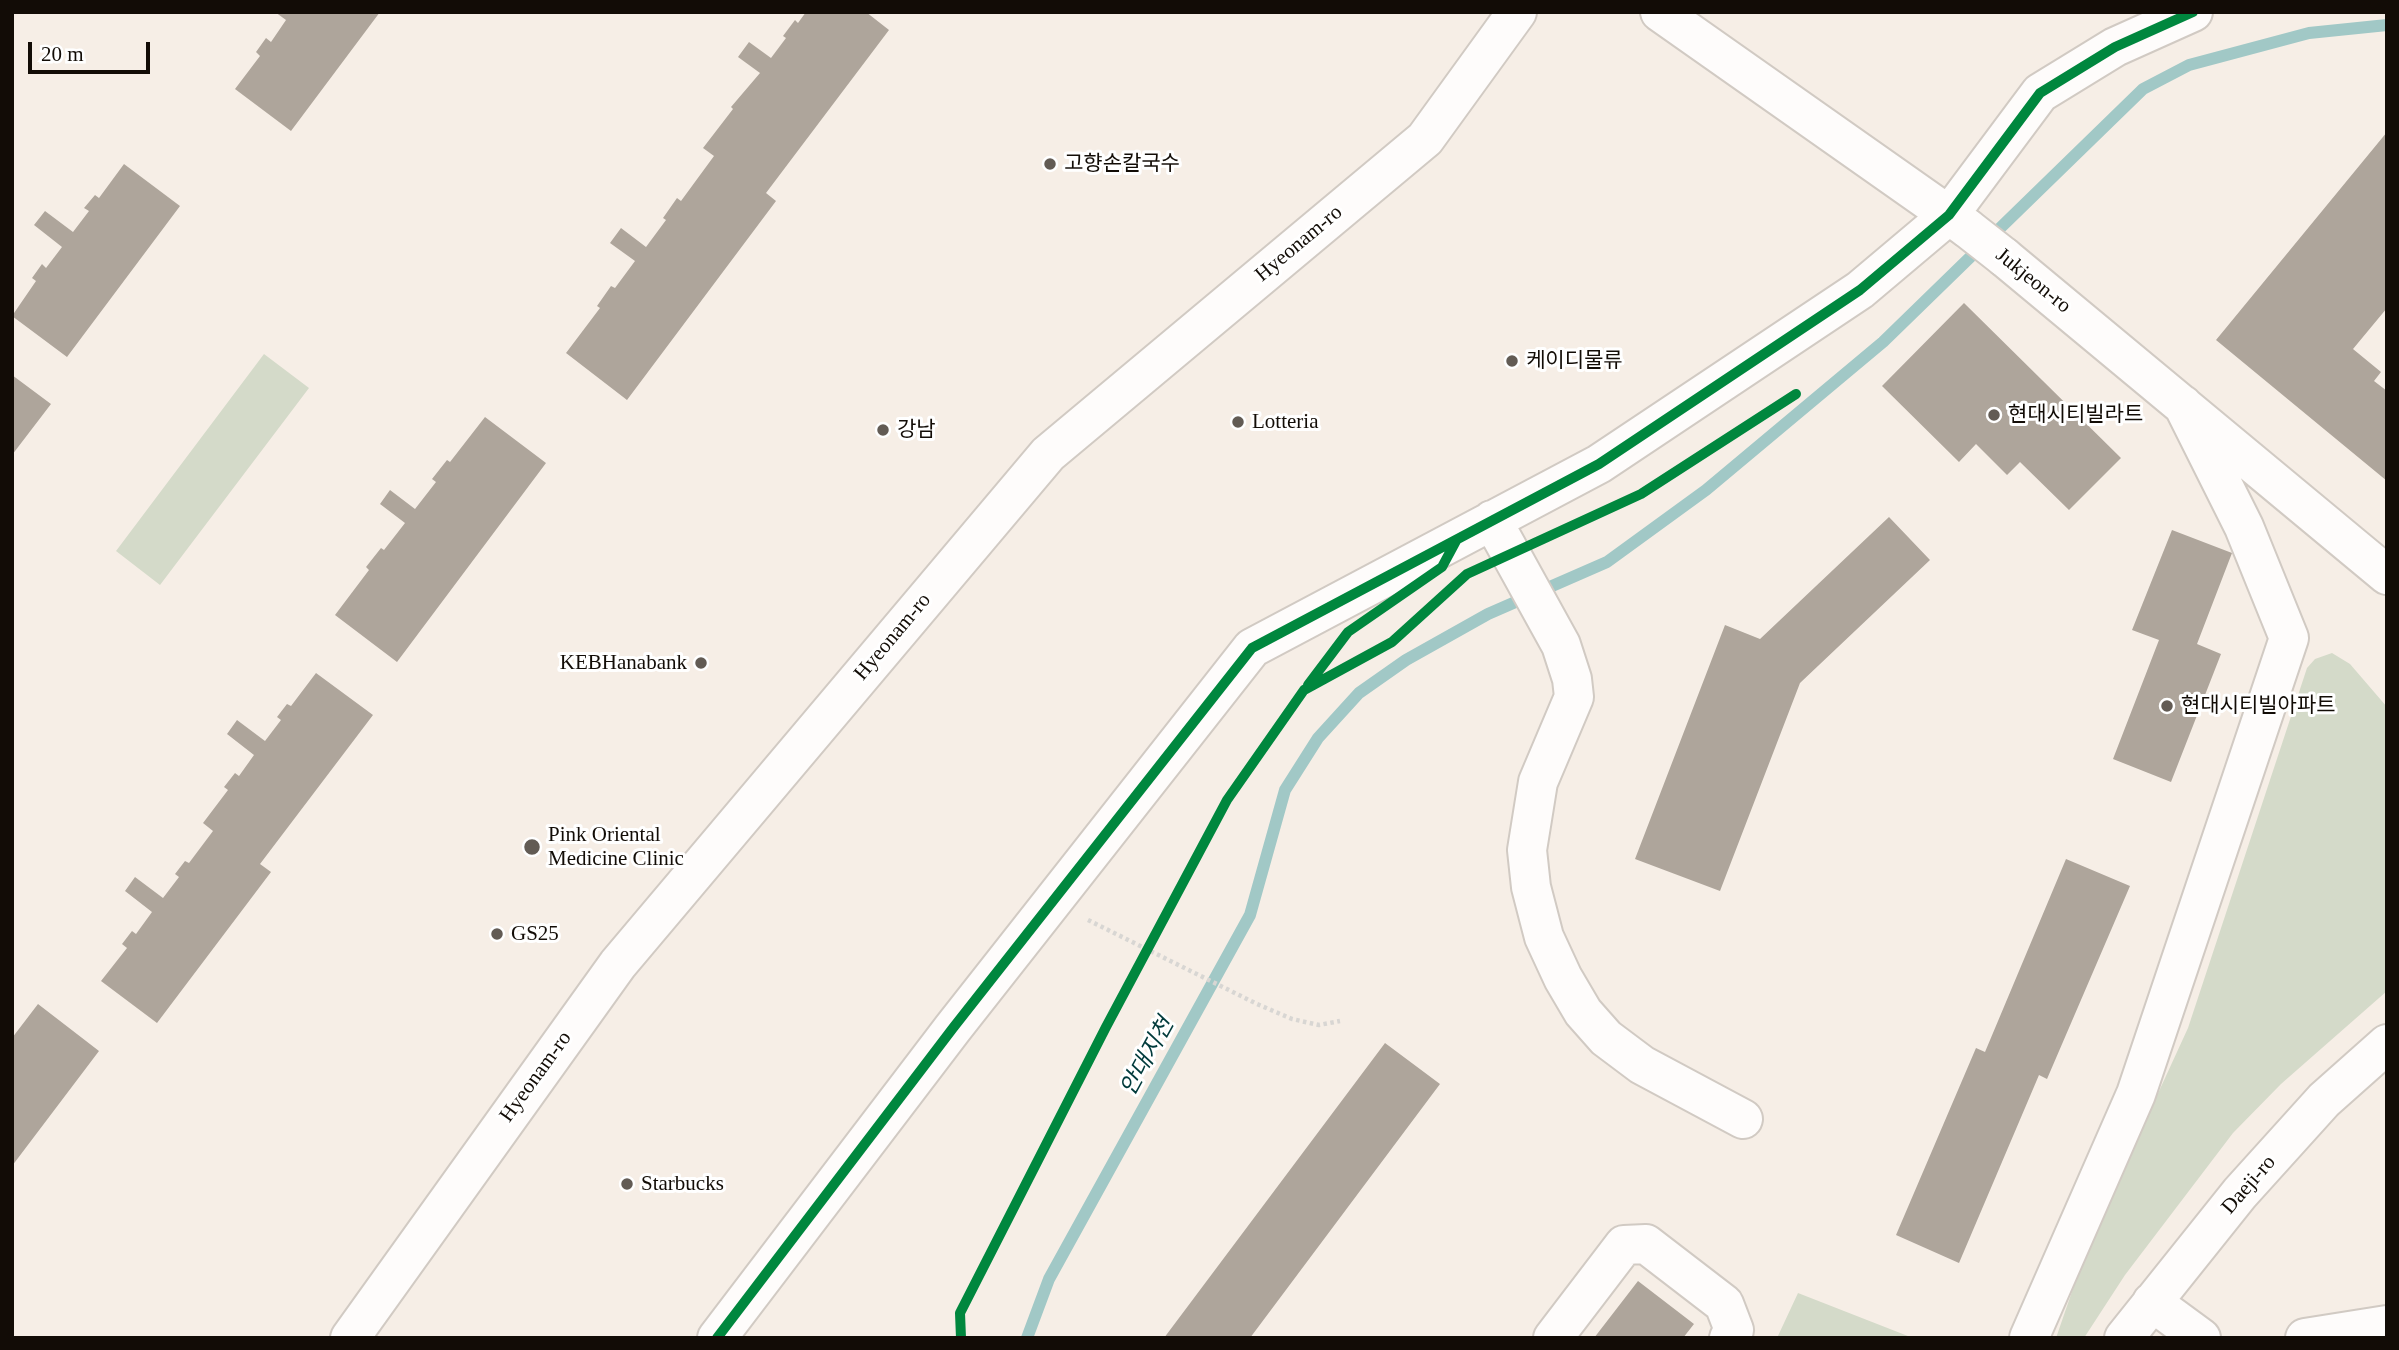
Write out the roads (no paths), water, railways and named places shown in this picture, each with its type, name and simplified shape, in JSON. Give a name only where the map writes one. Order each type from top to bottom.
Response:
[{"type":"street","name":"Hyeonam-ro","points":[[350,1338],[618,964],[1048,454],[1425,138],[1517,12]]},
{"type":"street","name":"Jukjeon-ro","points":[[1660,12],[1958,221],[2387,575]]},
{"type":"street","points":[[717,1338],[961,1017],[1252,648],[1599,464],[1860,290],[1958,221],[2040,93],[2115,47],[2193,12]]},
{"type":"street","points":[[2029,1338],[2136,1094],[2289,638],[2244,527],[2183,405]]},
{"type":"street","points":[[1492,520],[1561,645],[1572,679],[1574,697],[1538,782],[1527,850],[1531,887],[1544,937],[1583,1012],[1606,1038],[1642,1065],[1744,1119]]},
{"type":"street","name":"Daeji-ro","points":[[2124,1338],[2241,1193],[2324,1100],[2387,1044]]},
{"type":"street","points":[[1553,1338],[1624,1245],[1646,1244],[1724,1304],[1734,1330],[1730,1338]]},
{"type":"street","points":[[2152,1302],[2201,1338]]},
{"type":"street","points":[[2305,1338],[2387,1325]]},
{"type":"waterway","name":"안대지천","points":[[1027,1338],[1049,1279],[1250,915],[1285,790],[1318,738],[1359,693],[1406,660],[1488,614],[1607,562],[1706,490],[1883,342],[2143,89],[2189,65],[2309,33],[2387,25]]},
{"type":"place","name":"고향손칼국수","points":[[1050,164]]},
{"type":"place","name":"케이디물류","points":[[1512,361]]},
{"type":"place","name":"현대시티빌라트","points":[[1994,415]]},
{"type":"place","name":"Lotteria","points":[[1238,422]]},
{"type":"place","name":"강남","points":[[883,430]]},
{"type":"place","name":"KEBHanabank","points":[[701,663]]},
{"type":"place","name":"현대시티빌아파트","points":[[2167,706]]},
{"type":"place","name":"Pink Oriental Medicine Clinic","points":[[532,847]]},
{"type":"place","name":"GS25","points":[[497,934]]},
{"type":"place","name":"Starbucks","points":[[627,1184]]}]
